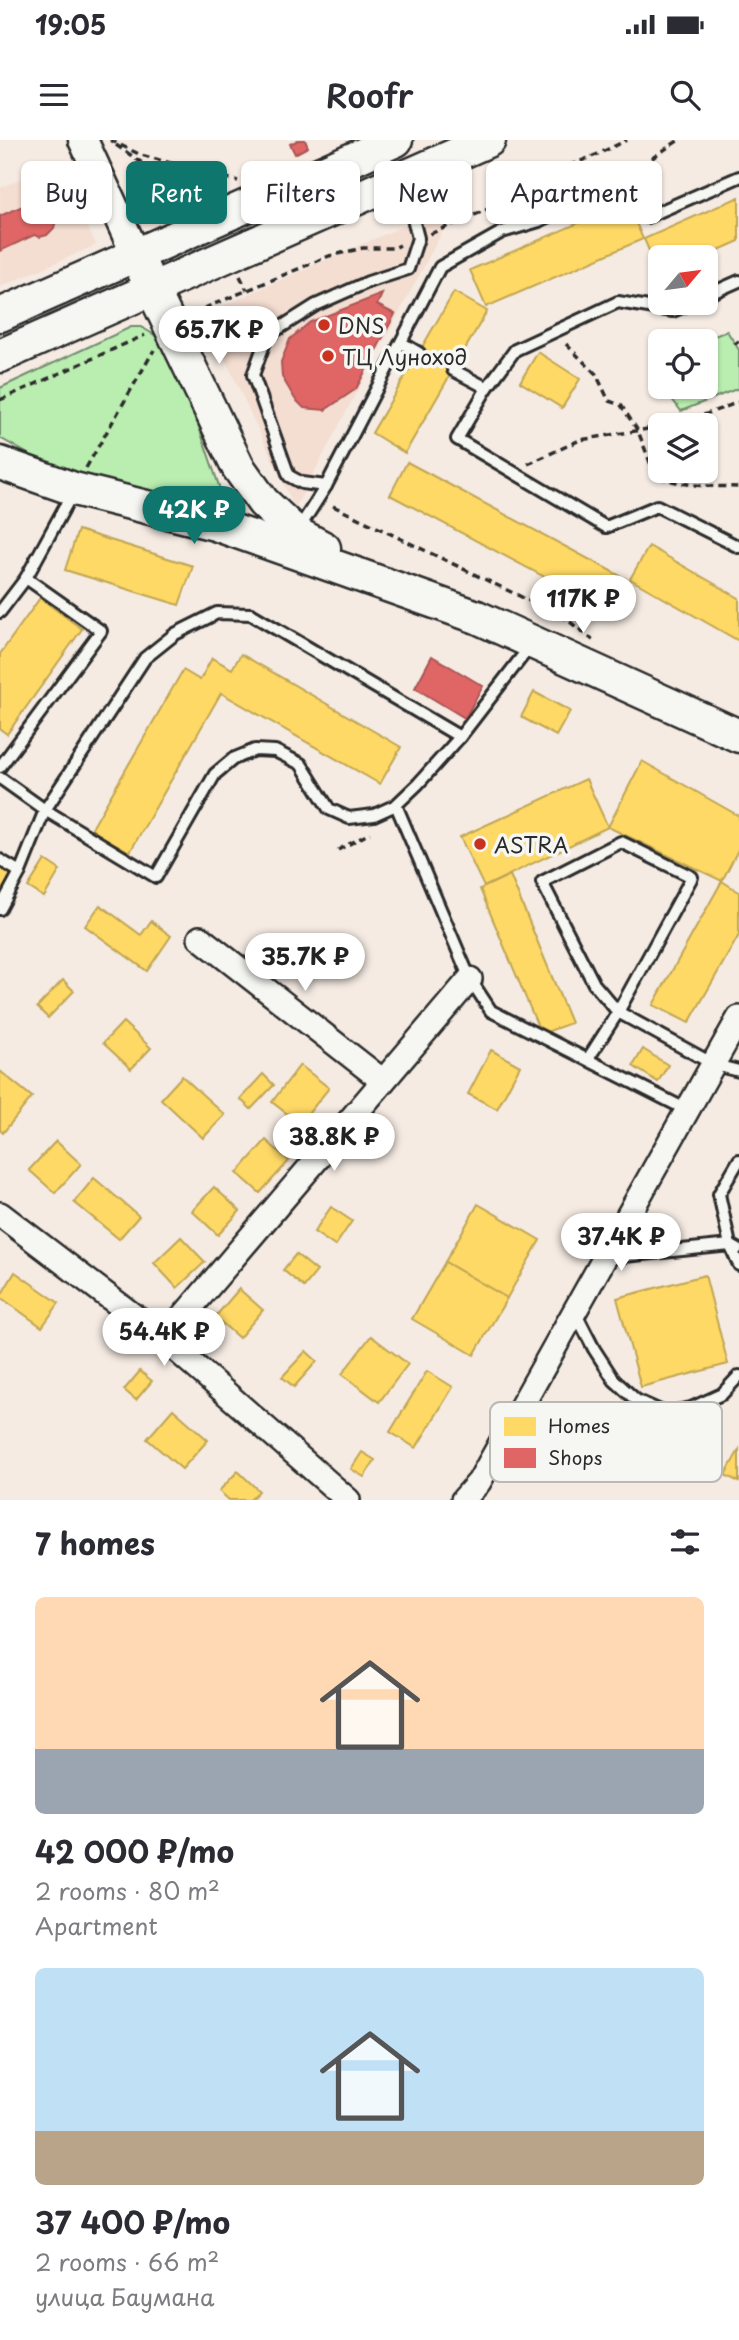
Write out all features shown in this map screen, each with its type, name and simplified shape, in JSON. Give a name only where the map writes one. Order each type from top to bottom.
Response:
[{"type":"main road","points":[[13,305],[136,256],[396,140]]},
{"type":"main road","points":[[442,161],[489,140]]},
{"type":"main road","points":[[0,356],[374,191]]},
{"type":"main road","points":[[136,256],[238,467],[263,502],[296,533],[403,590]]},
{"type":"main road","points":[[0,463],[74,489],[215,524],[477,617],[739,736]]},
{"type":"main road","points":[[215,524],[230,511],[238,467]]},
{"type":"street","points":[[83,140],[136,256]]},
{"type":"street","points":[[200,938],[383,1081]]},
{"type":"street","points":[[164,1339],[470,979]]},
{"type":"street","points":[[524,1402],[739,1018]]},
{"type":"street","points":[[0,1213],[164,1339],[348,1500]]},
{"type":"street","points":[[463,1500],[479,1482],[490,1462]]},
{"type":"lane","points":[[662,210],[739,177]]},
{"type":"lane","points":[[326,486],[302,483],[289,475],[253,374],[267,336],[316,305],[368,282],[408,269],[418,238],[414,224]]},
{"type":"lane","points":[[296,533],[326,486],[440,267],[502,232],[528,224]]},
{"type":"lane","points":[[718,290],[739,281]]},
{"type":"lane","points":[[648,307],[618,302],[515,350],[487,388],[457,439],[606,527],[657,506],[739,547]]},
{"type":"lane","points":[[402,343],[419,353]]},
{"type":"lane","points":[[453,370],[487,388]]},
{"type":"lane","points":[[0,612],[26,578],[74,489]]},
{"type":"lane","points":[[0,767],[101,631],[26,578]]},
{"type":"lane","points":[[0,909],[20,872],[45,810],[145,658],[175,634],[217,613],[251,614],[460,737]]},
{"type":"lane","points":[[0,778],[45,810],[156,877],[215,774],[233,759],[255,750],[275,751],[301,764],[329,808],[349,818],[374,815],[396,805],[460,737],[534,641]]},
{"type":"lane","points":[[396,805],[470,979],[491,1011],[687,1110]]},
{"type":"lane","points":[[588,1059],[618,1012],[692,877],[621,842],[542,882],[594,985],[618,1012],[715,1065],[739,1071]]},
{"type":"lane","points":[[0,860],[20,872]]},
{"type":"lane","points":[[739,1160],[719,1194],[739,1265]]},
{"type":"lane","points":[[604,1258],[735,1248]]},
{"type":"lane","points":[[575,1311],[594,1349],[614,1380],[640,1402]]},
{"type":"lane","points":[[704,1402],[722,1394],[739,1376]]},
{"type":"path","points":[[109,140],[141,155],[241,181]]},
{"type":"path","points":[[109,140],[139,161]]},
{"type":"path","points":[[329,256],[363,248],[394,247],[445,229],[521,195],[558,170],[596,156],[627,140]]},
{"type":"path","points":[[648,161],[679,140]]},
{"type":"path","points":[[74,489],[169,324]]},
{"type":"path","points":[[553,331],[596,374],[609,401],[621,405],[638,431],[654,475],[688,484],[739,487]]},
{"type":"path","points":[[709,413],[739,402]]},
{"type":"path","points":[[513,472],[580,440],[648,429]]},
{"type":"path","points":[[318,499],[565,618],[598,644]]},
{"type":"shaded area","points":[[21,179],[21,224],[86,224],[96,245],[0,287],[0,188]]},
{"type":"shaded area","points":[[408,224],[446,224],[295,508],[204,314]]},
{"type":"green space","points":[[131,327],[141,327],[158,337],[190,401],[219,486],[216,505],[209,507],[64,469],[30,455],[0,438],[0,388]]},
{"type":"green space","points":[[727,331],[739,350],[739,388],[718,396],[718,335]]},
{"type":"green space","points":[[672,399],[711,399],[681,411]]},
{"type":"building: Homes","points":[[739,197],[739,241],[718,250],[718,245],[648,245],[648,248],[644,239]]},
{"type":"building: Homes","points":[[576,224],[637,224],[643,239],[486,307],[470,270]]},
{"type":"building: Homes","points":[[454,292],[487,311],[405,453],[372,433]]},
{"type":"building: Homes","points":[[538,352],[580,379],[562,408],[520,382]]},
{"type":"building: Homes","points":[[407,462],[626,579],[609,611],[390,495]]},
{"type":"building: Homes","points":[[78,530],[193,566],[179,605],[65,570]]},
{"type":"building: Homes","points":[[649,546],[739,598],[739,641],[630,579]]},
{"type":"building: Homes","points":[[40,598],[82,629],[7,734],[0,729],[0,654]]},
{"type":"building: Homes","points":[[241,654],[401,747],[380,784],[221,693],[130,852],[91,830],[183,670],[200,680],[212,658],[232,669]]},
{"type":"building: Homes","points":[[534,692],[570,711],[556,736],[521,717]]},
{"type":"building: Homes","points":[[642,761],[739,816],[739,848],[722,881],[608,827]]},
{"type":"building: Homes","points":[[586,779],[608,827],[484,887],[460,837]]},
{"type":"building: Homes","points":[[45,860],[60,870],[44,897],[28,887]]},
{"type":"building: Homes","points":[[0,867],[12,873],[0,894]]},
{"type":"building: Homes","points":[[510,875],[571,1023],[541,1034],[480,889]]},
{"type":"building: Homes","points":[[722,881],[739,892],[739,935],[689,1023],[653,1005]]},
{"type":"building: Homes","points":[[100,905],[141,935],[151,921],[171,936],[147,971],[85,926]]},
{"type":"building: Homes","points":[[63,980],[74,991],[48,1018],[37,1007]]},
{"type":"building: Homes","points":[[123,1022],[151,1048],[131,1069],[103,1043]]},
{"type":"building: Homes","points":[[643,1049],[668,1065],[658,1082],[633,1066]]},
{"type":"building: Homes","points":[[491,1050],[520,1066],[497,1109],[468,1094]]},
{"type":"building: Homes","points":[[300,1065],[329,1088],[300,1124],[272,1102]]},
{"type":"building: Homes","points":[[0,1071],[32,1097],[3,1133],[0,1130]]},
{"type":"building: Homes","points":[[263,1074],[274,1085],[251,1109],[240,1099]]},
{"type":"building: Homes","points":[[182,1076],[225,1115],[203,1138],[161,1099]]},
{"type":"building: Homes","points":[[266,1140],[289,1161],[260,1193],[237,1173]]},
{"type":"building: Homes","points":[[56,1141],[81,1164],[55,1193],[29,1170]]},
{"type":"building: Homes","points":[[94,1178],[139,1216],[119,1239],[74,1202]]},
{"type":"building: Homes","points":[[214,1187],[240,1211],[218,1235],[192,1211]]},
{"type":"building: Homes","points":[[478,1204],[540,1240],[507,1298],[445,1262]]},
{"type":"building: Homes","points":[[331,1207],[352,1221],[335,1246],[314,1232]]},
{"type":"building: Homes","points":[[181,1237],[205,1262],[177,1288],[154,1263]]},
{"type":"building: Homes","points":[[296,1254],[317,1271],[304,1287],[283,1270]]},
{"type":"building: Homes","points":[[445,1262],[507,1298],[474,1355],[412,1319]]},
{"type":"building: Homes","points":[[15,1272],[59,1303],[42,1327],[0,1297]]},
{"type":"building: Homes","points":[[705,1275],[728,1364],[641,1387],[617,1298]]},
{"type":"building: Homes","points":[[239,1289],[263,1310],[239,1338],[215,1317]]},
{"type":"building: Homes","points":[[371,1336],[408,1364],[379,1402],[342,1374]]},
{"type":"building: Homes","points":[[306,1351],[317,1361],[294,1387],[282,1377]]},
{"type":"building: Homes","points":[[140,1371],[152,1381],[136,1400],[124,1390]]},
{"type":"building: Homes","points":[[427,1371],[453,1387],[416,1448],[390,1432]]},
{"type":"building: Homes","points":[[173,1409],[208,1440],[182,1469],[147,1439]]},
{"type":"building: Homes","points":[[739,1450],[739,1482],[725,1475]]},
{"type":"building: Homes","points":[[362,1452],[375,1460],[364,1477],[351,1469]]},
{"type":"building: Homes","points":[[238,1471],[259,1491],[250,1500],[229,1500],[219,1491]]},
{"type":"building: Shops","points":[[305,140],[308,147],[295,154],[290,144]]},
{"type":"building: Shops","points":[[21,207],[21,224],[55,224],[47,235],[34,235],[0,251],[0,216]]},
{"type":"building: Shops","name":"ТЦ Луноход","points":[[382,294],[377,305],[395,314],[356,389],[325,410],[304,408],[295,399],[282,377],[281,362],[290,339],[310,322]]},
{"type":"building: Shops","points":[[432,656],[483,686],[465,718],[415,688]]},
{"type":"place","name":"DNS","points":[[324,325]]},
{"type":"place","name":"ТЦ Луноход","points":[[328,356]]},
{"type":"place","name":"ASTRA","points":[[480,844]]}]
